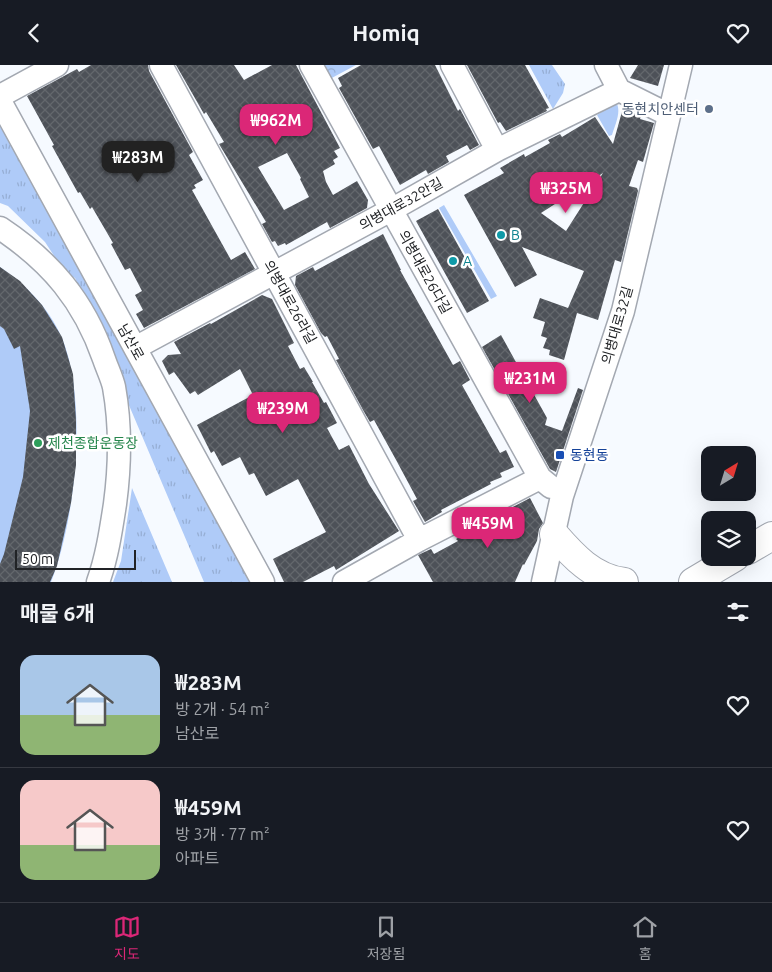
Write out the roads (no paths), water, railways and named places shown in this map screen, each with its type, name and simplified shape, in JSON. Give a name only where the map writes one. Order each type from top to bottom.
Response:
[{"type":"main road","points":[[554,534],[570,552],[589,568],[616,581],[624,582]]},
{"type":"main road","points":[[756,545],[772,536]]},
{"type":"main road","points":[[693,582],[720,566]]},
{"type":"street","points":[[1,106],[57,65]]},
{"type":"street","name":"의병대로26라길","points":[[160,65],[420,540]]},
{"type":"street","name":"의병대로26다길","points":[[311,65],[540,478]]},
{"type":"street","points":[[452,65],[497,150]]},
{"type":"street","points":[[606,65],[619,90],[669,115]]},
{"type":"street","name":"의병대로32길","points":[[543,582],[562,496],[623,311],[681,65]]},
{"type":"street","name":"의병대로32안길","points":[[135,348],[274,274],[497,150],[619,90]]},
{"type":"street","name":"남산로","points":[[1,106],[263,582]]},
{"type":"street","points":[[0,229],[18,240],[42,260],[63,283],[80,307],[98,341],[114,385],[119,423],[118,481],[112,524],[98,582]]},
{"type":"street","points":[[344,582],[540,478],[562,496]]},
{"type":"place","name":"동현치안센터","points":[[709,109]]},
{"type":"place","name":"B","points":[[501,235]]},
{"type":"place","name":"A","points":[[453,261]]},
{"type":"place","name":"제천종합운동장","points":[[38,443]]},
{"type":"place","name":"동현동","points":[[560,455]]}]
